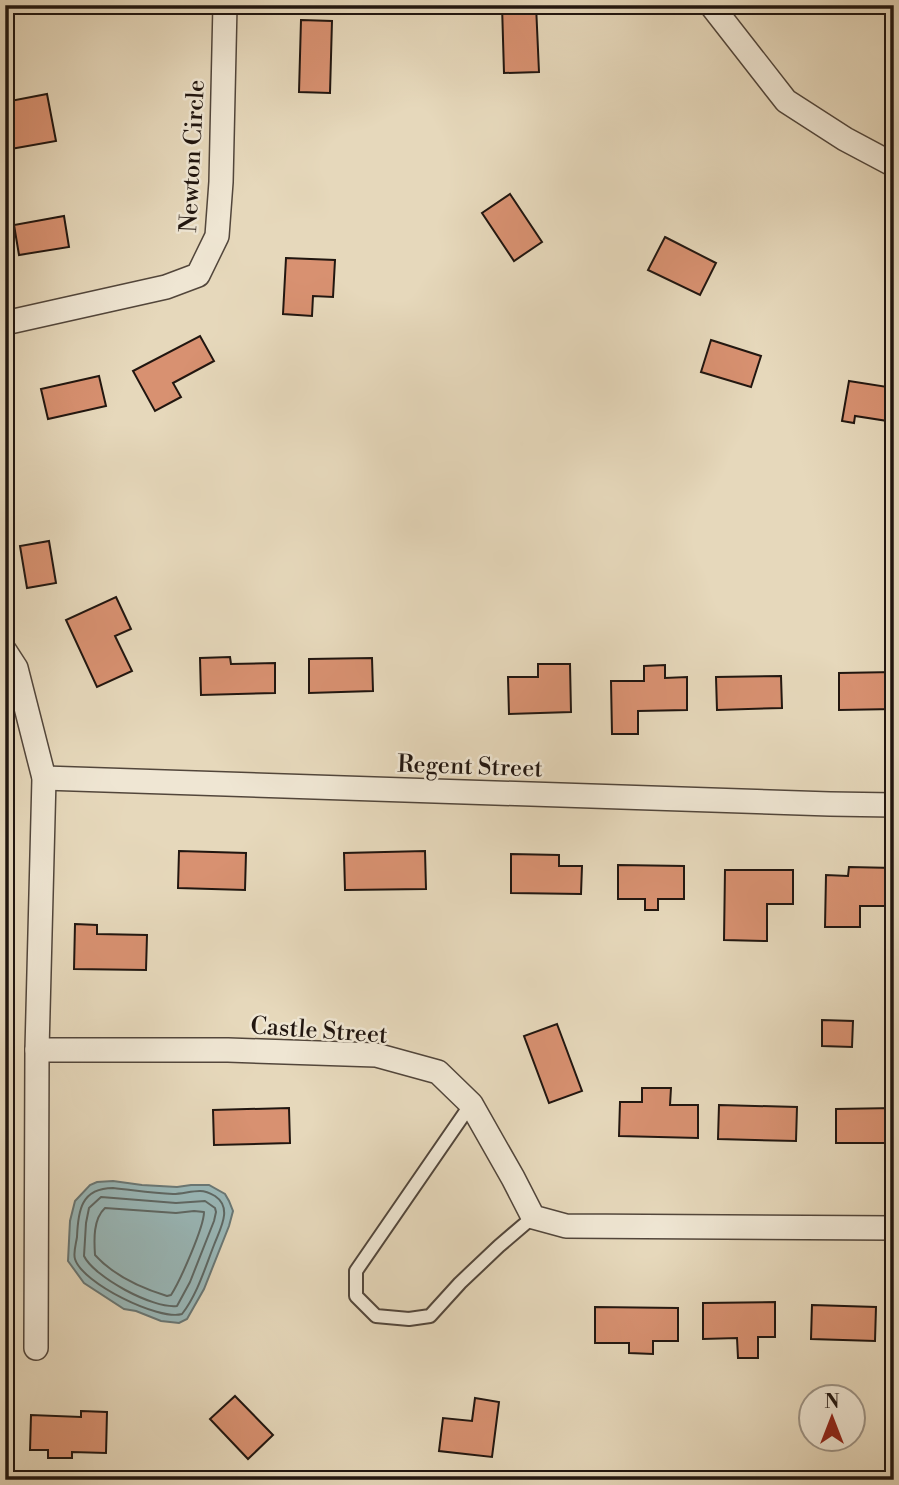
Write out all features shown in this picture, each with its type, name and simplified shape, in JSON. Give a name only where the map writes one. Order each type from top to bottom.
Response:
[{"type":"street","name":"Newton Circle","points":[[5,323],[166,287],[198,275],[217,236],[225,5]]},
{"type":"street","points":[[711,5],[786,100],[845,139],[894,165]]},
{"type":"street","points":[[5,651],[16,668],[44,778],[37,1049],[36,1348]]},
{"type":"street","name":"Regent Street","points":[[44,778],[894,805]]},
{"type":"street","name":"Castle Street","points":[[37,1049],[228,1050],[376,1055],[438,1072],[471,1104],[533,1217]]},
{"type":"street","points":[[533,1217],[566,1226],[894,1228]]},
{"type":"lane","points":[[471,1104],[356,1271],[356,1296],[376,1315],[409,1319],[430,1316],[460,1283],[533,1217]]},
{"type":"water","points":[[113,1181],[177,1187],[209,1185],[225,1194],[229,1201],[233,1211],[229,1226],[204,1289],[187,1319],[179,1323],[161,1321],[124,1309],[84,1283],[68,1261],[70,1221],[75,1201],[90,1185]]},
{"type":"building","points":[[502,5],[536,5],[539,72],[504,73]]},
{"type":"building","points":[[301,20],[332,21],[330,93],[299,92]]},
{"type":"building","points":[[47,94],[56,141],[5,150],[5,102]]},
{"type":"building","points":[[510,194],[542,242],[514,261],[482,213]]},
{"type":"building","points":[[64,216],[69,247],[19,255],[14,225]]},
{"type":"building","points":[[665,237],[716,263],[700,295],[648,270]]},
{"type":"building","points":[[286,258],[335,260],[333,297],[313,296],[312,316],[283,314]]},
{"type":"building","points":[[200,336],[214,361],[173,383],[181,397],[155,411],[133,371]]},
{"type":"building","points":[[711,340],[761,356],[751,387],[701,372]]},
{"type":"building","points":[[99,376],[106,406],[48,419],[41,389]]},
{"type":"building","points":[[849,381],[894,388],[894,422],[855,416],[854,423],[842,421]]},
{"type":"building","points":[[49,541],[56,583],[27,588],[20,546]]},
{"type":"building","points":[[116,597],[131,629],[115,636],[132,671],[97,687],[66,620]]},
{"type":"building","points":[[230,657],[231,664],[275,663],[275,693],[201,695],[200,658]]},
{"type":"building","points":[[372,658],[373,691],[309,693],[309,659]]},
{"type":"building","points":[[538,664],[570,664],[571,712],[509,714],[508,677],[538,677]]},
{"type":"building","points":[[665,665],[665,678],[687,677],[687,710],[638,711],[638,734],[612,734],[611,681],[644,681],[644,666]]},
{"type":"building","points":[[894,672],[894,709],[839,710],[839,673]]},
{"type":"building","points":[[781,676],[782,708],[717,710],[716,677]]},
{"type":"building","points":[[179,851],[246,853],[245,890],[178,888]]},
{"type":"building","points":[[425,851],[426,889],[345,890],[344,853]]},
{"type":"building","points":[[511,854],[559,855],[559,866],[582,866],[581,894],[511,893]]},
{"type":"building","points":[[618,865],[684,866],[684,899],[658,899],[658,910],[645,910],[645,899],[618,899]]},
{"type":"building","points":[[849,867],[894,868],[894,906],[860,906],[860,927],[825,927],[826,875],[848,876]]},
{"type":"building","points":[[725,870],[793,870],[793,904],[767,904],[767,941],[724,940]]},
{"type":"building","points":[[75,924],[97,925],[97,934],[147,935],[146,970],[74,969]]},
{"type":"building","points":[[822,1020],[853,1021],[852,1047],[822,1046]]},
{"type":"building","points":[[557,1024],[582,1091],[549,1103],[524,1036]]},
{"type":"building","points":[[642,1088],[671,1088],[670,1105],[698,1105],[698,1138],[619,1136],[620,1102],[642,1102]]},
{"type":"building","points":[[719,1105],[797,1107],[796,1141],[718,1139]]},
{"type":"building","points":[[289,1108],[290,1143],[214,1145],[213,1110]]},
{"type":"building","points":[[894,1108],[894,1143],[836,1143],[836,1109]]},
{"type":"building","points":[[775,1302],[775,1337],[758,1337],[758,1358],[738,1358],[737,1338],[703,1339],[703,1303]]},
{"type":"building","points":[[812,1305],[876,1307],[875,1341],[811,1339]]},
{"type":"building","points":[[595,1307],[678,1308],[678,1341],[653,1341],[653,1354],[629,1353],[629,1343],[595,1343]]},
{"type":"building","points":[[235,1396],[273,1435],[248,1459],[210,1419]]},
{"type":"building","points":[[475,1398],[499,1402],[492,1457],[439,1451],[443,1418],[472,1421]]},
{"type":"building","points":[[81,1411],[107,1412],[106,1453],[72,1452],[72,1458],[48,1458],[48,1450],[30,1450],[31,1415],[81,1417]]}]
